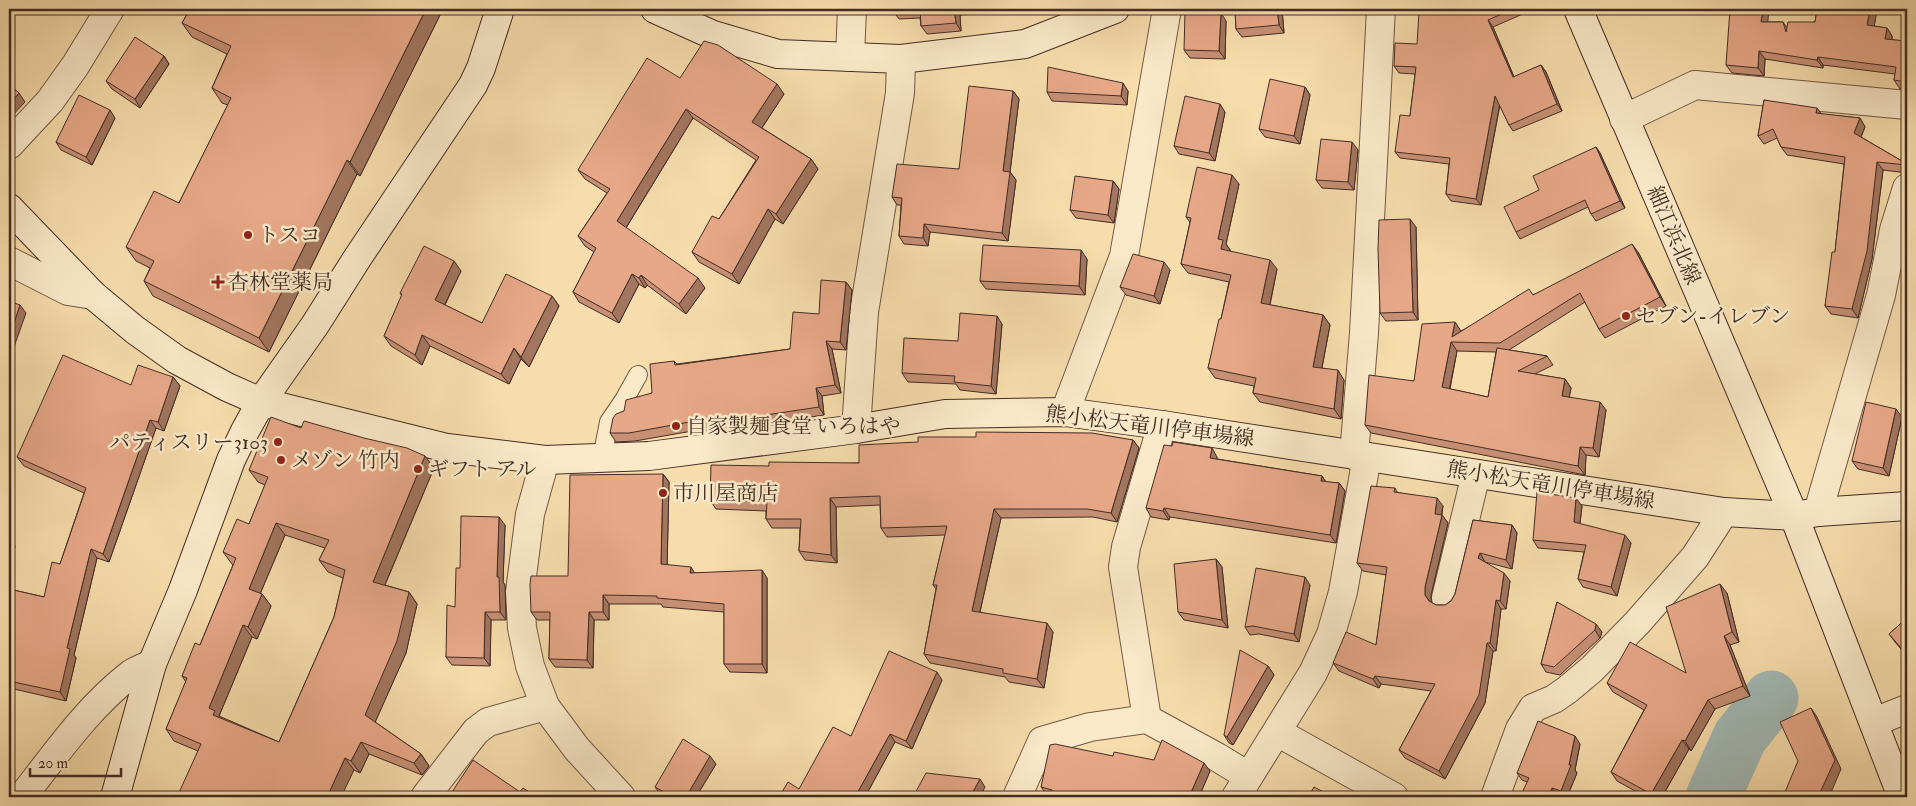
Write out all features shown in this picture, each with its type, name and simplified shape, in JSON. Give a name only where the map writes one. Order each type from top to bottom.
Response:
[{"type":"street","points":[[9,144],[50,101],[75,66],[110,9]]},
{"type":"street","points":[[116,797],[152,664],[183,590],[231,460],[261,402],[315,325],[473,85],[481,68],[500,9]]},
{"type":"street","points":[[655,9],[713,35],[778,54],[901,60],[1025,44],[1115,9]]},
{"type":"street","points":[[850,57],[852,9]]},
{"type":"street","points":[[1065,412],[1124,256],[1167,9]]},
{"type":"street","points":[[1017,797],[1042,741],[1090,727],[1147,719],[1217,756],[1242,787],[1313,673],[1331,634],[1343,592],[1360,456],[1364,333],[1381,9]]},
{"type":"street","name":"細江浜北線","points":[[1578,9],[1624,118],[1806,514]]},
{"type":"street","points":[[856,429],[864,312],[900,94],[901,60]]},
{"type":"street","points":[[1624,118],[1695,85],[1907,104]]},
{"type":"street","points":[[1902,797],[1874,722],[1806,514],[1881,295],[1894,230],[1907,188]]},
{"type":"street","name":"熊小松天竜川停車場線","points":[[9,208],[93,295],[135,330],[177,360],[227,387],[261,402],[447,448],[545,460],[649,456],[856,429],[945,414],[1065,412],[1162,425],[1724,512],[1806,514],[1907,506]]},
{"type":"street","points":[[9,262],[68,291],[93,295]]},
{"type":"street","points":[[1147,719],[1123,567],[1126,547],[1162,425]]},
{"type":"street","points":[[545,460],[530,514],[520,592],[522,628],[530,666],[545,706],[577,749],[621,797]]},
{"type":"street","points":[[1446,598],[1476,474]]},
{"type":"street","points":[[1495,797],[1520,730],[1533,708],[1554,699],[1567,690],[1592,669],[1637,623],[1695,557],[1724,512]]},
{"type":"street","points":[[22,797],[56,754],[105,698],[133,673],[152,664]]},
{"type":"street","points":[[425,797],[476,731],[488,722],[545,706]]},
{"type":"street","points":[[1874,722],[1907,710]]},
{"type":"street","points":[[1277,732],[1394,797]]},
{"type":"lane","points":[[602,458],[609,422],[638,375]]},
{"type":"building","points":[[190,9],[426,9],[350,162],[347,160],[259,338],[144,281],[154,261],[126,247],[154,191],[179,203],[231,98],[212,88],[231,46],[182,23]]},
{"type":"building","points":[[893,9],[920,9],[893,11]]},
{"type":"building","points":[[920,9],[954,9],[956,23],[921,26]]},
{"type":"building","points":[[1235,9],[1277,9],[1279,25],[1236,29]]},
{"type":"building","points":[[1451,9],[1513,9],[1488,20],[1513,77],[1541,65],[1557,104],[1509,125],[1495,96],[1476,199],[1446,194],[1450,158],[1395,152],[1400,115],[1410,116],[1416,67],[1394,66],[1395,43],[1417,44],[1419,12],[1454,14]]},
{"type":"building","points":[[1730,9],[1763,9],[1761,22],[1783,22],[1786,32],[1788,22],[1815,22],[1817,9],[1870,9],[1867,25],[1887,28],[1885,39],[1907,41],[1907,82],[1894,80],[1896,67],[1818,57],[1817,60],[1759,51],[1758,68],[1726,65]]},
{"type":"building","points":[[1185,12],[1221,13],[1219,51],[1184,50]]},
{"type":"building","points":[[135,37],[164,56],[135,99],[106,81]]},
{"type":"building","points":[[704,41],[718,45],[777,84],[752,122],[811,159],[776,214],[768,209],[732,274],[692,252],[712,216],[719,219],[759,157],[686,109],[617,221],[698,278],[679,304],[641,275],[639,278],[632,274],[612,313],[573,292],[596,248],[578,236],[610,189],[578,170],[647,58],[680,78]]},
{"type":"building","points":[[1048,67],[1123,83],[1121,96],[1047,92]]},
{"type":"building","points":[[1270,79],[1305,87],[1294,136],[1259,129]]},
{"type":"building","points":[[9,84],[19,93],[9,105]]},
{"type":"building","points":[[969,86],[1013,91],[1003,171],[1010,172],[1002,233],[924,224],[923,238],[899,236],[902,198],[892,197],[897,164],[959,169]]},
{"type":"building","points":[[79,95],[110,110],[86,157],[56,142]]},
{"type":"building","points":[[1185,96],[1220,104],[1209,153],[1174,146]]},
{"type":"building","points":[[1764,100],[1817,108],[1816,113],[1860,118],[1854,133],[1907,164],[1877,162],[1867,251],[1852,309],[1825,306],[1832,252],[1835,252],[1845,157],[1781,147],[1773,129],[1758,136]]},
{"type":"building","points":[[1321,139],[1352,142],[1348,182],[1316,180]]},
{"type":"building","points":[[1596,147],[1620,201],[1591,214],[1585,200],[1516,232],[1504,207],[1539,190],[1533,176]]},
{"type":"building","points":[[1197,167],[1232,175],[1218,239],[1223,240],[1221,249],[1270,260],[1261,303],[1323,315],[1313,367],[1338,370],[1334,409],[1253,393],[1256,378],[1208,368],[1231,275],[1181,264],[1191,218],[1186,217]]},
{"type":"building","points":[[1075,176],[1113,181],[1108,215],[1070,210]]},
{"type":"building","points":[[1410,219],[1413,312],[1380,313],[1379,220]]},
{"type":"building","points":[[1632,244],[1660,297],[1599,329],[1580,293],[1500,343],[1451,342],[1442,387],[1488,397],[1497,348],[1547,356],[1518,371],[1565,379],[1562,396],[1600,402],[1593,448],[1580,447],[1578,466],[1365,425],[1369,375],[1414,381],[1422,324],[1455,322],[1452,337],[1529,289],[1533,295]]},
{"type":"building","points":[[983,245],[1081,250],[1079,286],[980,281]]},
{"type":"building","points":[[424,246],[454,261],[435,300],[482,323],[506,274],[552,296],[521,357],[514,348],[501,374],[422,335],[415,355],[384,336],[402,294],[400,293]]},
{"type":"building","points":[[1133,254],[1164,262],[1154,296],[1120,287]]},
{"type":"building","points":[[821,280],[846,282],[840,342],[826,341],[835,385],[816,388],[819,407],[713,423],[714,420],[700,422],[700,420],[629,433],[610,433],[613,418],[616,414],[624,411],[626,400],[652,393],[650,364],[674,361],[675,365],[790,349],[793,312],[819,314]]},
{"type":"building","points":[[9,301],[20,305],[9,338]]},
{"type":"building","points":[[960,313],[997,316],[991,386],[954,382],[955,376],[902,373],[904,338],[958,341]]},
{"type":"building","points":[[63,355],[131,385],[138,365],[173,377],[158,422],[150,420],[103,554],[91,549],[67,648],[70,649],[60,692],[9,681],[9,589],[44,597],[52,562],[60,564],[86,488],[17,457]]},
{"type":"building","points":[[1866,402],[1896,409],[1883,468],[1852,461]]},
{"type":"building","points":[[271,417],[301,428],[304,421],[407,448],[425,456],[373,582],[409,592],[397,641],[365,715],[421,754],[414,763],[361,742],[351,761],[345,758],[327,797],[177,797],[201,744],[166,729],[187,678],[182,676],[195,643],[200,645],[236,558],[223,552],[237,519],[249,524],[268,477],[249,470]],"holes":[[[276,523],[329,540],[319,560],[345,570],[334,617],[279,742],[213,715],[215,711],[209,708],[243,625],[248,627],[262,594],[249,589]]]},
{"type":"building","points":[[976,432],[1092,433],[1133,440],[1111,513],[1087,509],[994,509],[972,611],[1047,623],[1037,679],[1003,673],[1003,669],[924,654],[937,585],[933,585],[947,526],[881,528],[880,496],[830,498],[831,555],[799,551],[801,519],[766,519],[767,502],[710,500],[711,465],[769,466],[769,462],[859,463],[859,445],[918,442],[918,437],[976,437]]},
{"type":"building","points":[[1173,442],[1212,448],[1210,458],[1322,476],[1321,481],[1339,483],[1330,535],[1164,508],[1163,511],[1146,508],[1164,445],[1172,446]]},
{"type":"building","points":[[663,474],[661,564],[691,567],[690,573],[762,570],[762,664],[724,664],[724,604],[657,598],[657,596],[603,595],[603,612],[589,612],[587,660],[549,659],[550,612],[531,612],[530,584],[531,576],[568,576],[570,475]]},
{"type":"building","points":[[1371,486],[1395,488],[1394,492],[1437,498],[1435,514],[1442,515],[1425,587],[1425,595],[1429,601],[1436,605],[1445,605],[1451,601],[1455,594],[1473,520],[1512,525],[1506,560],[1480,553],[1478,558],[1504,573],[1500,601],[1496,600],[1490,643],[1487,643],[1479,695],[1439,771],[1399,750],[1435,684],[1375,676],[1373,679],[1333,663],[1346,632],[1376,645],[1387,567],[1357,563]]},
{"type":"building","points":[[1537,492],[1576,498],[1574,522],[1625,535],[1611,587],[1578,579],[1586,545],[1533,540]]},
{"type":"building","points":[[461,516],[499,517],[497,577],[499,577],[500,612],[485,612],[484,658],[446,657],[447,605],[455,607],[456,568],[460,568]]},
{"type":"building","points":[[1216,559],[1222,620],[1178,612],[1174,564]]},
{"type":"building","points":[[1256,568],[1305,577],[1294,634],[1253,626],[1245,627]]},
{"type":"building","points":[[1720,584],[1732,632],[1724,636],[1743,686],[1708,700],[1685,741],[1682,740],[1651,794],[1611,772],[1647,705],[1607,683],[1630,642],[1686,673],[1666,607]]},
{"type":"building","points":[[1557,602],[1596,624],[1595,630],[1554,667],[1541,664]]},
{"type":"building","points":[[1907,618],[1907,655],[1889,634]]},
{"type":"building","points":[[1240,650],[1268,666],[1227,737],[1224,735]]},
{"type":"building","points":[[889,651],[937,672],[906,741],[890,734],[855,797],[779,797],[788,782],[799,789],[833,727],[851,736]]},
{"type":"building","points":[[1811,708],[1835,760],[1818,797],[1783,797],[1798,761],[1780,722]]},
{"type":"building","points":[[1538,721],[1575,736],[1569,765],[1571,765],[1561,791],[1552,788],[1548,797],[1520,797],[1529,778],[1517,773]]},
{"type":"building","points":[[683,739],[710,756],[686,797],[673,797],[655,787]]},
{"type":"building","points":[[1162,740],[1204,763],[1189,797],[1050,797],[1052,790],[1041,787],[1050,745],[1055,744],[1113,756],[1114,752],[1154,760]]},
{"type":"building","points":[[473,760],[520,792],[523,788],[537,797],[459,797],[452,792]]},
{"type":"building","points":[[926,773],[980,779],[970,797],[913,797]]},
{"type":"building","points":[[1314,787],[1333,797],[1308,797]]},
{"type":"waterway","points":[[1713,797],[1740,737],[1771,698]]},
{"type":"place","name":"トスコ","points":[[248,235]]},
{"type":"place","name":"杏林堂薬局","points":[[218,282]]},
{"type":"place","name":"セブン-イレブン","points":[[1626,316]]},
{"type":"place","name":"自家製麺食堂 いろはや","points":[[676,426]]},
{"type":"place","name":"パティスリー3103","points":[[278,442]]},
{"type":"place","name":"メゾン 竹内","points":[[281,460]]},
{"type":"place","name":"ギフト アル","points":[[418,469]]},
{"type":"place","name":"市川屋商店","points":[[663,493]]}]
